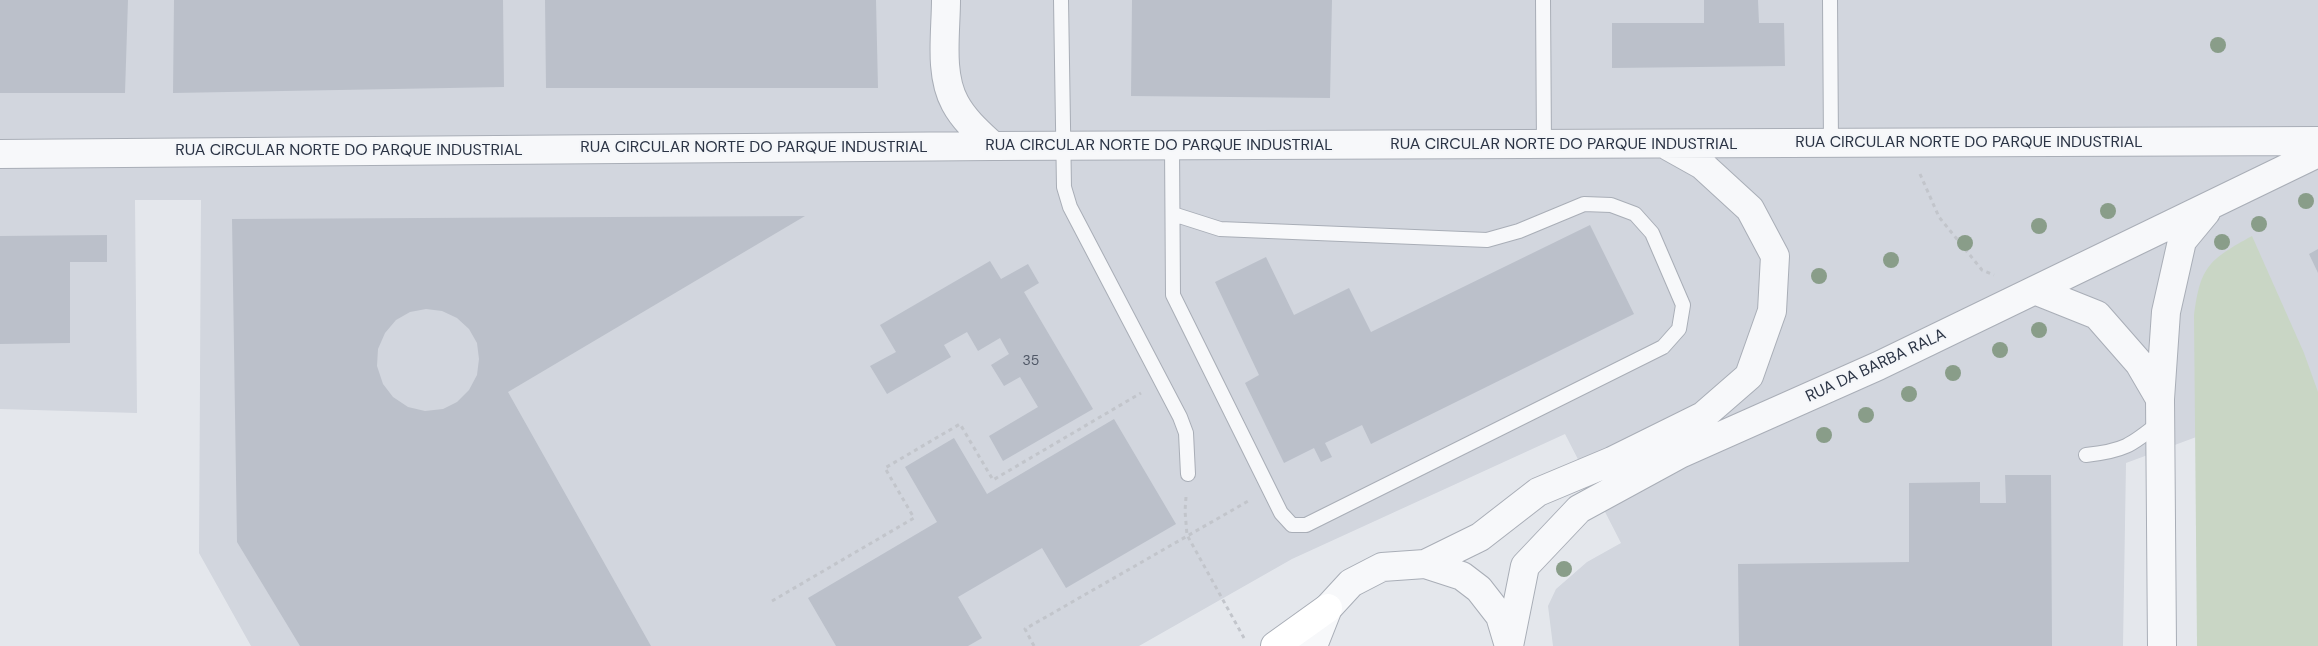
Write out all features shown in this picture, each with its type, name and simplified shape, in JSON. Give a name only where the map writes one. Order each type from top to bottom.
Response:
[{"type":"street","points":[[946,0],[946,72],[954,102],[971,126],[993,146]]},
{"type":"street","name":"RUA CIRCULAR NORTE DO PARQUE INDUSTRIAL","points":[[0,154],[993,146],[1544,146],[2318,141]]},
{"type":"street","points":[[1426,564],[1480,537],[1538,492],[1612,461],[1703,416],[1749,376],[1772,311],[1775,256],[1750,209],[1702,165],[1667,145]]},
{"type":"street","name":"RUA DA BARBA RALA","points":[[1509,646],[1525,566],[1579,509],[1680,454],[1878,366],[2037,291],[2318,153]]},
{"type":"street","points":[[2162,646],[2160,410],[2166,312],[2182,241],[2212,205]]},
{"type":"street","points":[[2037,291],[2097,316],[2139,363],[2160,410]]},
{"type":"street","points":[[1275,646],[1328,608],[1351,583],[1382,567],[1426,564],[1462,576],[1478,588],[1500,616],[1509,646]]},
{"type":"street","points":[[1313,646],[1328,608]]},
{"type":"lane","points":[[1061,0],[1064,187],[1070,207],[1180,417],[1186,433],[1188,474]]},
{"type":"lane","points":[[1543,0],[1544,146]]},
{"type":"lane","points":[[1830,0],[1831,144]]},
{"type":"lane","points":[[1172,146],[1173,295],[1281,513],[1292,525],[1306,525],[1663,347],[1679,329],[1683,305],[1652,233],[1635,214],[1612,205],[1584,204],[1519,231],[1487,240],[1220,229],[1173,214]]},
{"type":"lane","points":[[2086,455],[2120,451],[2137,441],[2160,410]]},
{"type":"path","points":[[1907,144],[1939,217],[1982,270],[2037,291]]},
{"type":"path","points":[[772,601],[914,518],[884,468],[960,424],[993,480],[1161,382]]},
{"type":"path","points":[[1188,474],[1185,511],[1187,535],[1249,646]]},
{"type":"path","points":[[1034,646],[1025,629],[1232,509]]},
{"type":"shaded area","points":[[0,0],[2318,0],[2318,392],[2126,463],[2123,646],[1553,646],[1548,606],[1556,589],[1587,562],[1621,543],[1565,434],[1292,559],[1139,646],[251,646],[199,553],[201,200],[135,200],[137,413],[0,409]]},
{"type":"green space","points":[[2252,236],[2304,353],[2318,392],[2318,646],[2197,646],[2194,315],[2196,298],[2204,275],[2217,258]]},
{"type":"building","points":[[0,0],[128,0],[125,93],[0,93]]},
{"type":"building","points":[[174,0],[503,0],[504,87],[173,93]]},
{"type":"building","points":[[545,0],[876,0],[878,88],[546,88]]},
{"type":"building","points":[[1132,0],[1332,0],[1330,98],[1131,96]]},
{"type":"building","points":[[1704,0],[1758,0],[1759,23],[1784,23],[1785,66],[1612,68],[1612,23],[1704,23]]},
{"type":"building","points":[[805,216],[508,392],[651,646],[300,646],[237,542],[232,219]],"holes":[[[426,309],[442,311],[457,318],[469,329],[477,343],[479,359],[477,375],[469,390],[457,402],[443,409],[425,411],[408,407],[393,397],[383,384],[377,366],[378,349],[385,333],[396,320],[410,312]]]},
{"type":"building","points":[[1590,225],[1634,314],[1371,444],[1362,425],[1325,443],[1332,457],[1321,462],[1314,448],[1284,463],[1245,383],[1259,375],[1215,282],[1266,257],[1294,315],[1349,288],[1371,332]]},
{"type":"building","points":[[107,235],[107,262],[70,262],[70,343],[0,344],[0,236]]},
{"type":"building","points":[[2318,249],[2318,273],[2309,254]]},
{"type":"building","points":[[990,261],[1001,279],[1028,264],[1039,283],[1024,292],[1093,409],[1003,461],[989,436],[1038,407],[1020,377],[1004,386],[991,365],[1009,354],[1000,338],[978,351],[967,332],[944,345],[951,357],[887,394],[870,366],[896,352],[880,325]]},
{"type":"building","points":[[1114,419],[1176,524],[1066,588],[1042,548],[958,597],[982,638],[968,646],[836,646],[808,598],[937,522],[905,467],[954,438],[987,494]]},
{"type":"building","points":[[2005,475],[2051,475],[2052,646],[1739,646],[1738,564],[1909,562],[1909,483],[1980,482],[1980,503],[2006,503]]}]
